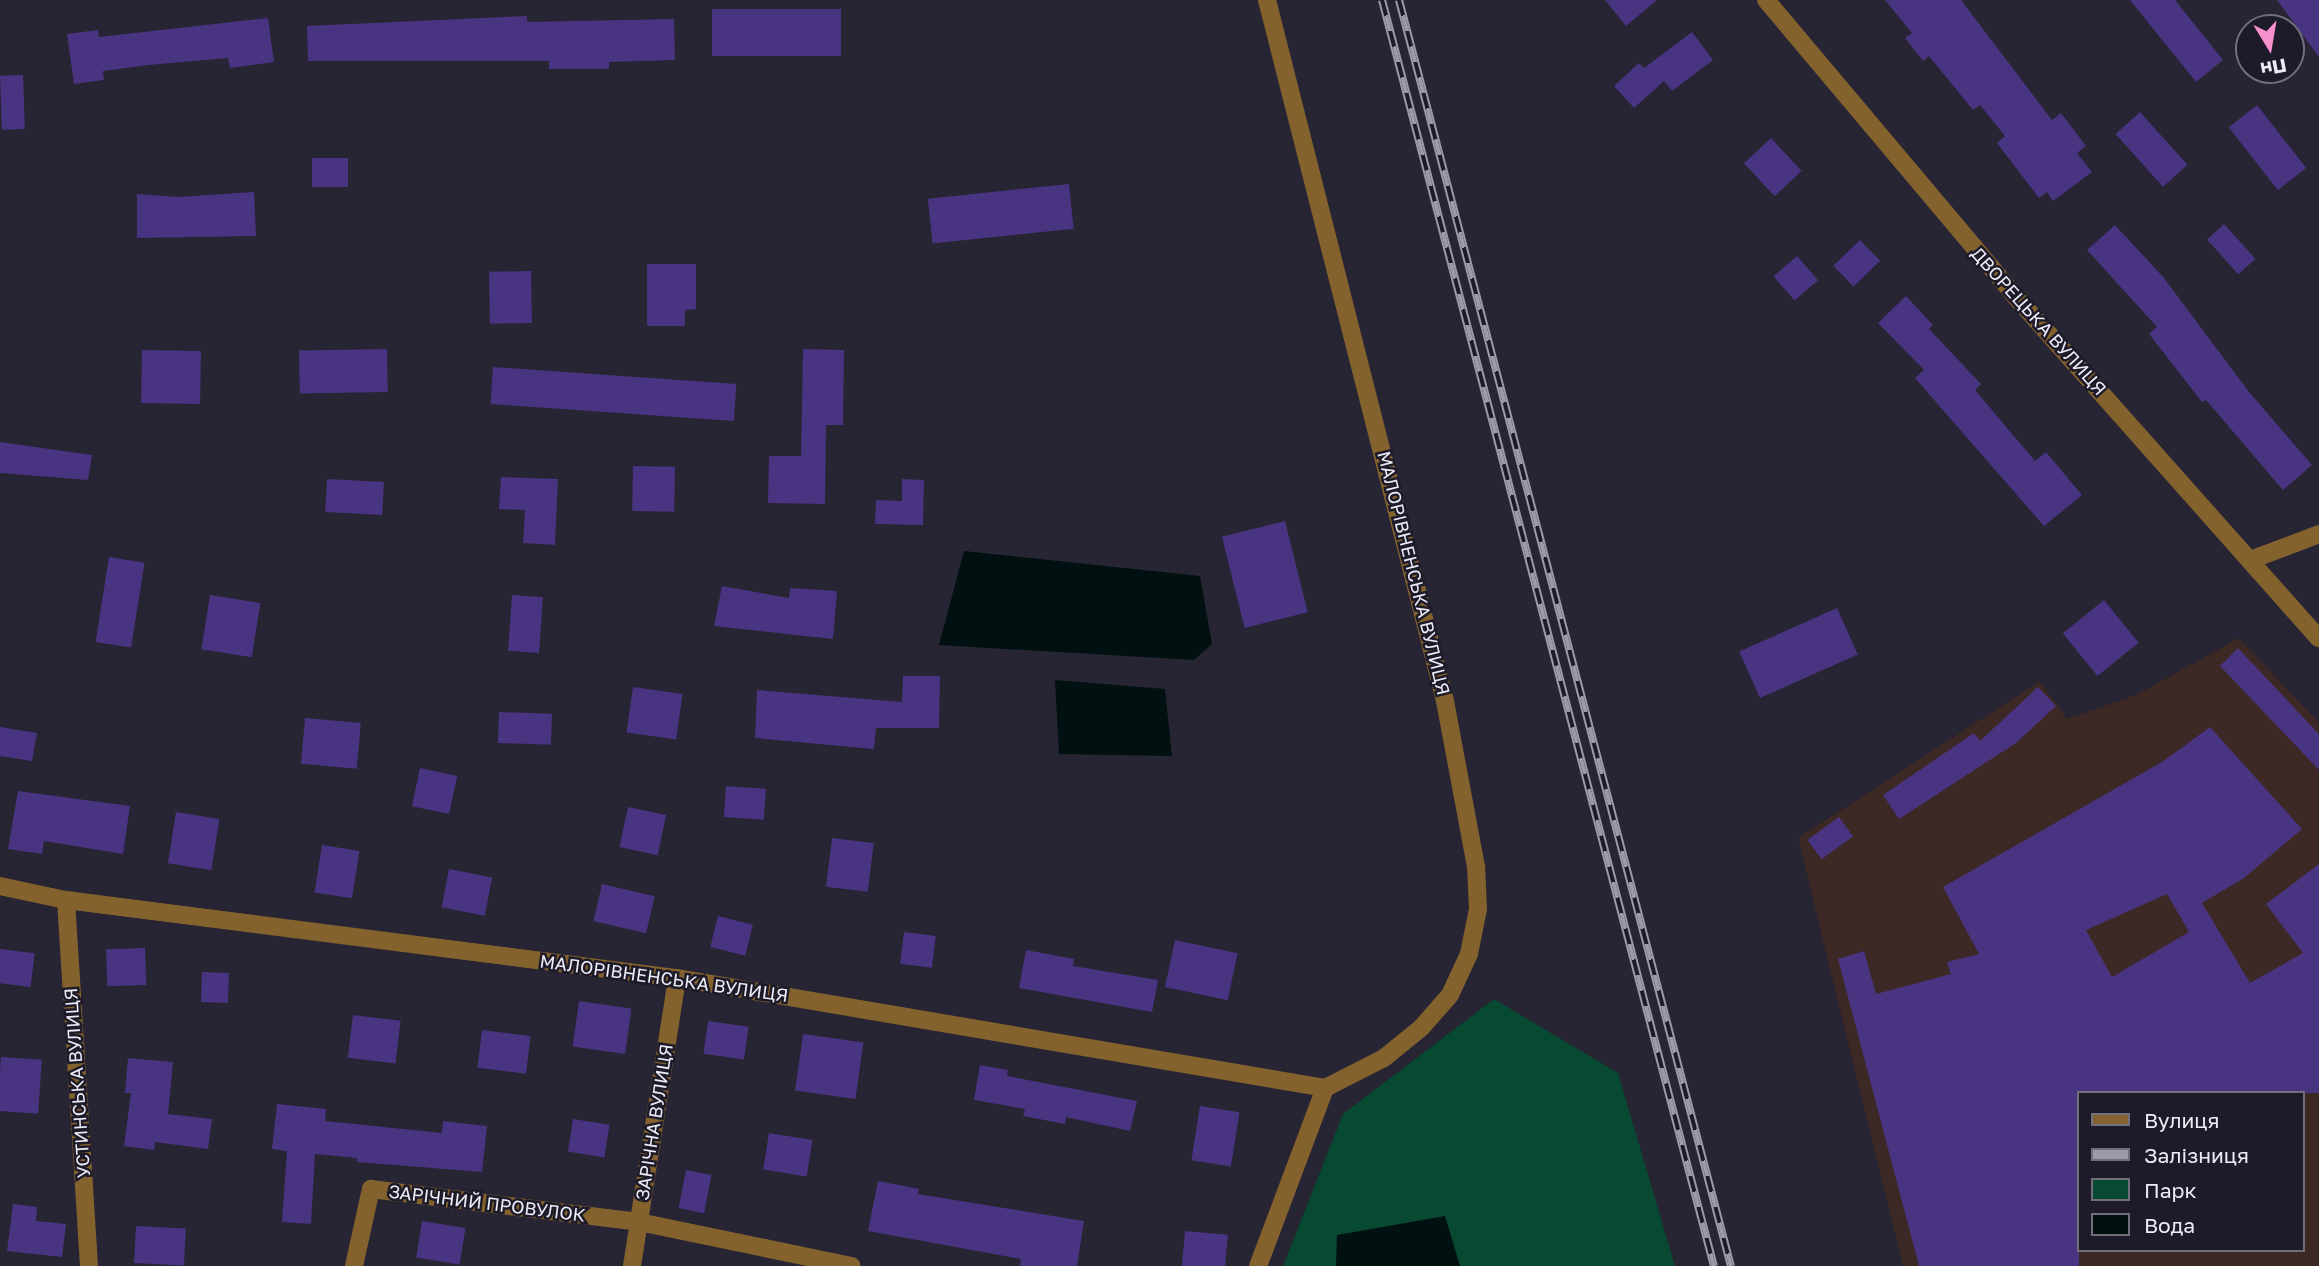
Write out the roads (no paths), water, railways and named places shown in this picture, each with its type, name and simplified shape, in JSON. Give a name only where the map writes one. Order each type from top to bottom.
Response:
[{"type":"street","name":"МАЛОРІВНЕНСЬКА ВУЛИЦЯ","points":[[0,886],[66,900],[677,978],[1325,1088],[1384,1058],[1421,1028],[1450,995],[1469,954],[1478,909],[1476,866],[1442,688],[1267,0]]},
{"type":"street","name":"ДВОРЕЦЬКА ВУЛИЦЯ","points":[[1766,0],[2014,295],[2253,559],[2319,638]]},
{"type":"street","points":[[2253,559],[2319,534]]},
{"type":"street","name":"УСТИНСЬКА ВУЛИЦЯ","points":[[66,900],[89,1266]]},
{"type":"street","name":"ЗАРІЧНА ВУЛИЦЯ","points":[[632,1266],[677,978]]},
{"type":"street","points":[[1258,1266],[1325,1088]]},
{"type":"street","name":"ЗАРІЧНИЙ ПРОВУЛОК","points":[[354,1266],[371,1189],[639,1222]]},
{"type":"street","points":[[639,1222],[852,1266]]},
{"type":"water","points":[[964,551],[1200,576],[1212,644],[1194,660],[939,645]]},
{"type":"water","points":[[1055,680],[1165,689],[1172,756],[1059,754]]},
{"type":"water","points":[[1445,1216],[1460,1266],[1336,1266],[1337,1235]]},
{"type":"railway","points":[[1382,0],[1714,1266]]},
{"type":"railway","points":[[1399,0],[1731,1266]]}]
